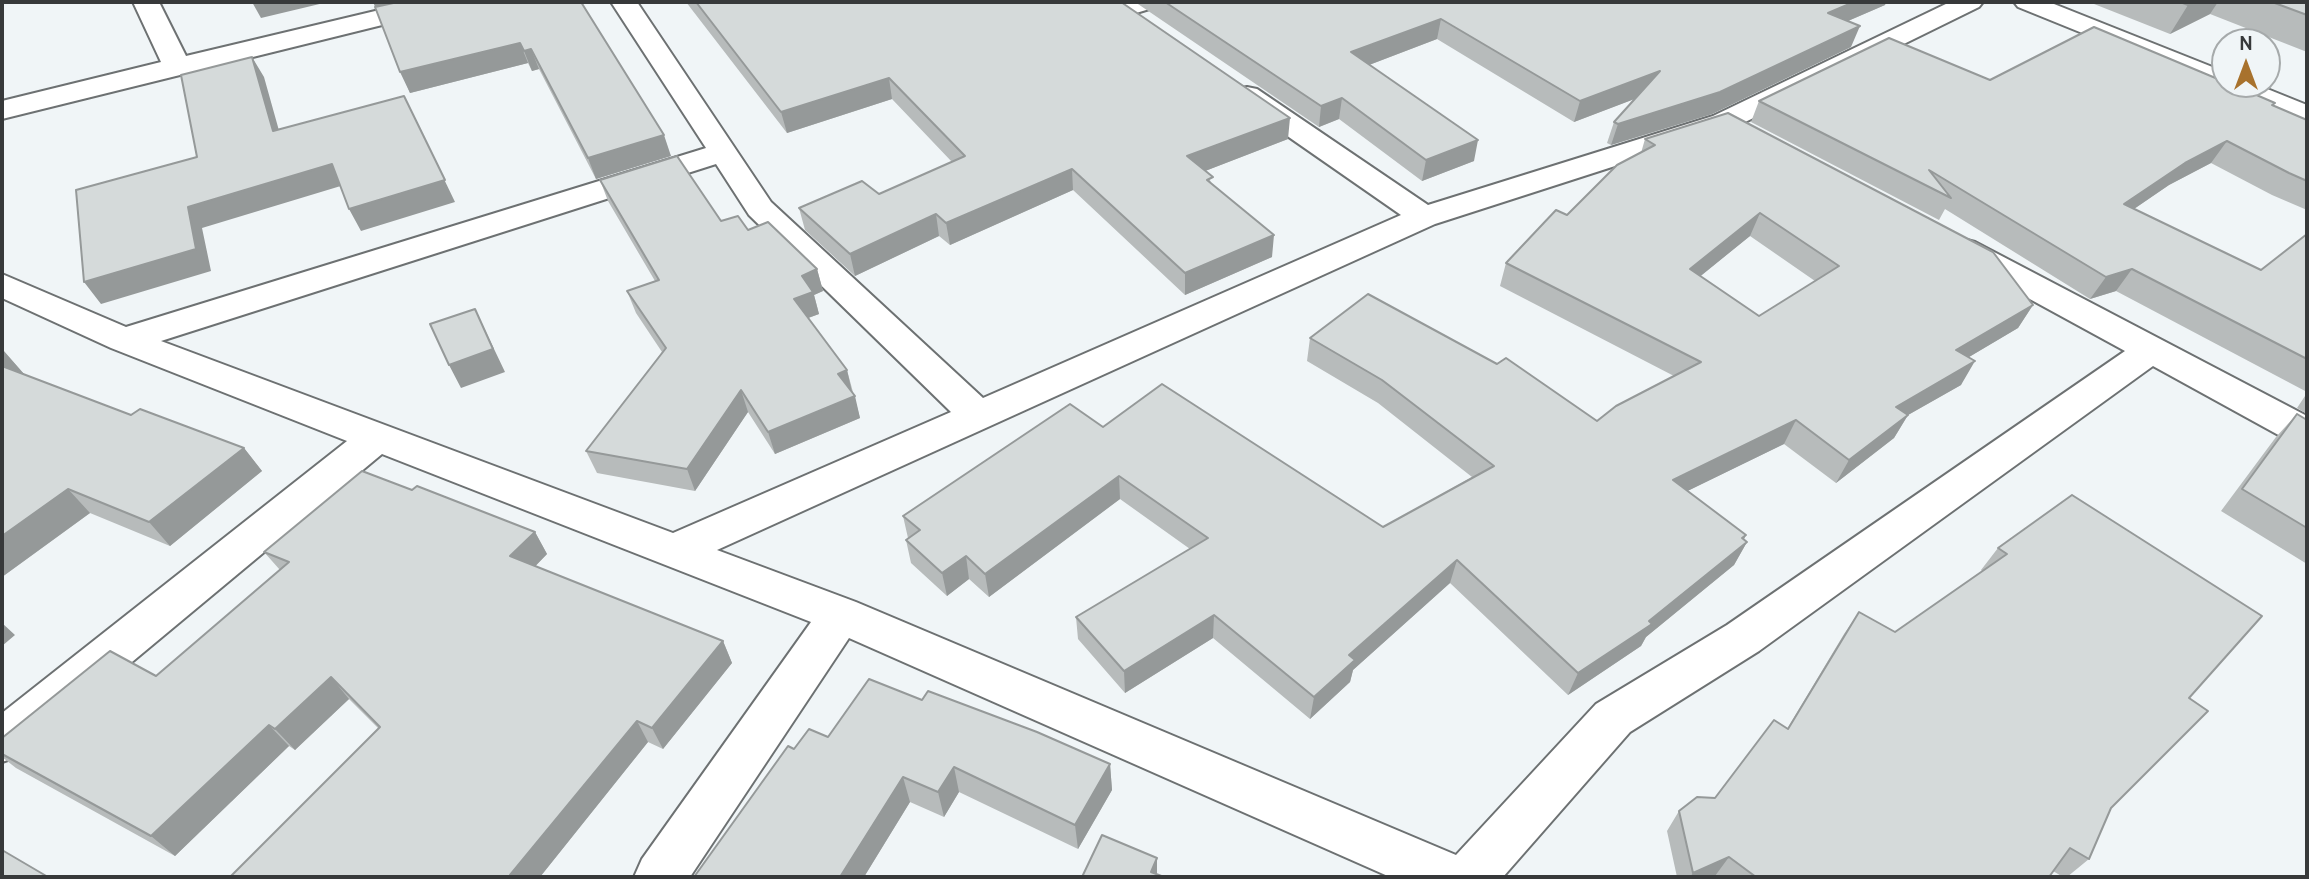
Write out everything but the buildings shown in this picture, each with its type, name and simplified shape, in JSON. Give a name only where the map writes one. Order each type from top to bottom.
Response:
[{"type":"street","points":[[146,2],[177,66]]},
{"type":"street","points":[[2,110],[446,2]]},
{"type":"street","points":[[624,2],[631,9],[641,32],[760,208],[977,415]]},
{"type":"street","points":[[672,552],[1424,217],[1723,122],[1970,2]]},
{"type":"street","points":[[2027,2],[2211,76]]},
{"type":"street","points":[[1128,4],[1156,32]]},
{"type":"street","points":[[1223,78],[1424,217]]},
{"type":"street","points":[[2265,98],[2307,115]]},
{"type":"street","points":[[1723,122],[1759,142]]},
{"type":"street","points":[[124,340],[722,153]]},
{"type":"street","points":[[1931,233],[2307,433]]},
{"type":"street","points":[[6,290],[124,340],[375,439],[841,615],[1447,877]]},
{"type":"street","points":[[1470,877],[1613,718],[1742,638],[2152,349]]},
{"type":"street","points":[[2,741],[375,439]]},
{"type":"street","points":[[660,877],[841,615]]}]
